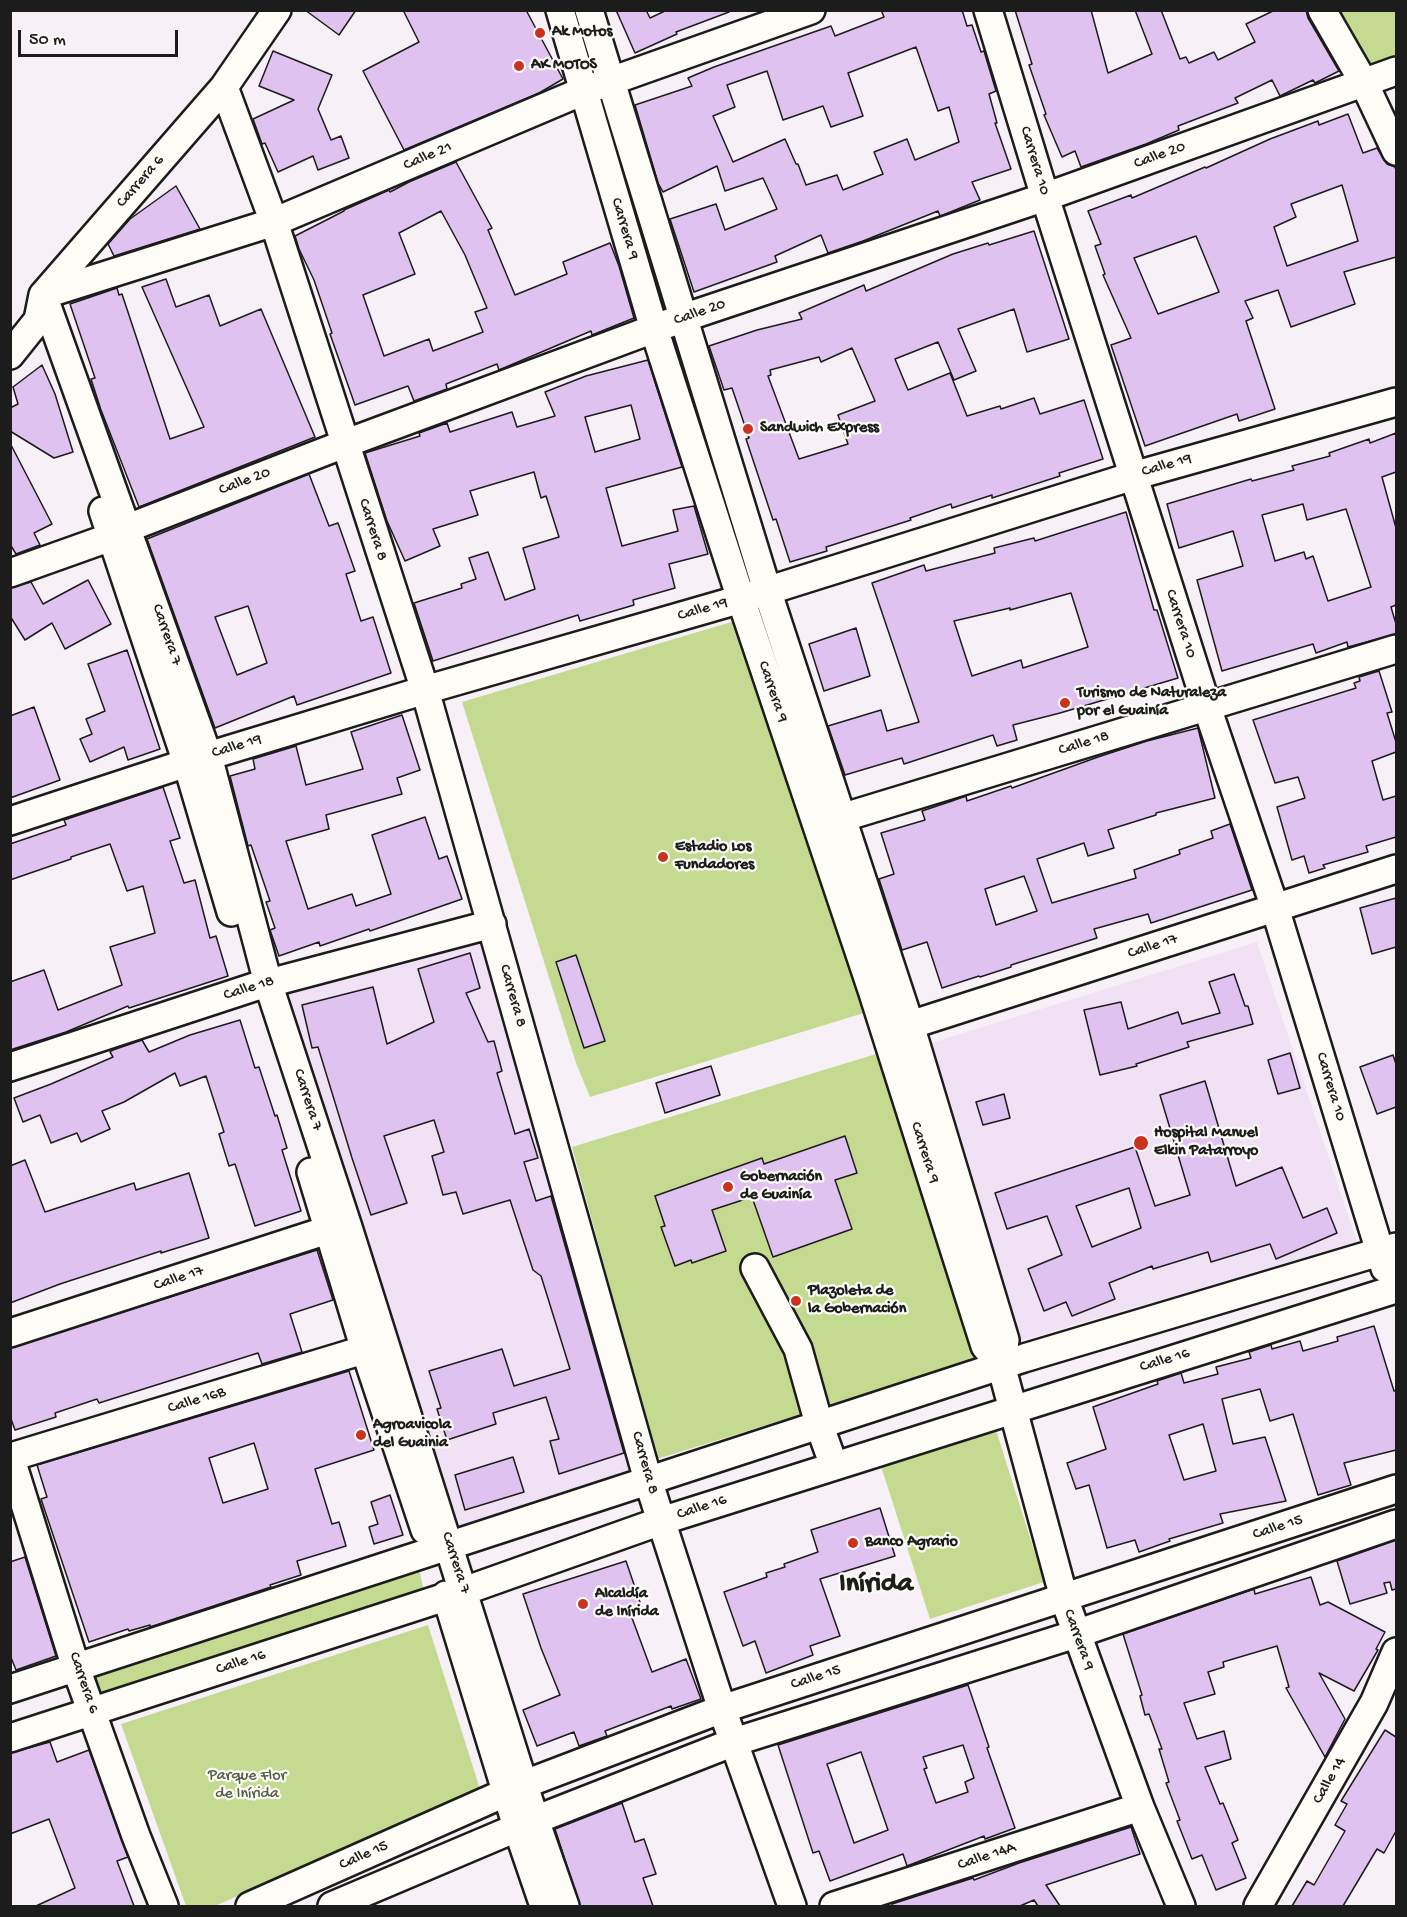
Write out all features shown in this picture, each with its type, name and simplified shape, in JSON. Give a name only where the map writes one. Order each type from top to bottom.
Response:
[{"type":"street","name":"Carrera 6","points":[[10,355],[41,308],[224,87],[277,10]]},
{"type":"street","name":"Carrera 9","points":[[560,10],[654,329],[741,599],[872,990],[984,1346],[1001,1365]]},
{"type":"street","name":"Carrera 9","points":[[589,10],[767,590],[910,1025],[1005,1340],[1001,1365],[1064,1598],[1140,1807],[1180,1906]]},
{"type":"street","name":"Calle 21","points":[[41,308],[274,222],[583,91],[811,10]]},
{"type":"street","name":"Carrera 10","points":[[988,10],[1207,707],[1389,1250],[1395,1295]]},
{"type":"street","points":[[1322,10],[1364,83],[1396,151]]},
{"type":"street","name":"Calle 20","points":[[10,573],[344,444],[683,318],[1045,197],[1396,71]]},
{"type":"street","name":"Carrera 8","points":[[224,87],[274,222],[424,690],[648,1480],[722,1709],[792,1906]]},
{"type":"street","name":"Carrera 7","points":[[41,308],[197,759],[261,985],[526,1823],[544,1906]]},
{"type":"street","name":"Calle 19","points":[[10,822],[197,759],[424,690],[741,599],[1133,476],[1396,402]]},
{"type":"street","name":"Calle 18","points":[[841,818],[1396,649]]},
{"type":"street","name":"Calle 17","points":[[910,1025],[1396,869]]},
{"type":"street","name":"Calle 18","points":[[10,1067],[261,985],[492,924]]},
{"type":"street","name":"Calle 17","points":[[10,1333],[338,1227]]},
{"type":"street","points":[[10,1689],[1001,1365],[1389,1250]]},
{"type":"street","points":[[755,1268],[798,1349],[819,1424],[834,1466]]},
{"type":"street","name":"Calle 16","points":[[10,1738],[455,1594],[661,1521],[1013,1408],[1395,1295]]},
{"type":"street","name":"Calle 16B","points":[[11,1456],[375,1347]]},
{"type":"street","name":"Carrera 6","points":[[11,1456],[76,1668],[136,1836],[164,1906]]},
{"type":"street","name":"Calle 15","points":[[250,1906],[515,1788],[722,1709],[1396,1489]]},
{"type":"street","name":"Calle 15","points":[[332,1906],[526,1823],[734,1742],[1076,1634],[1396,1524]]},
{"type":"street","name":"Calle 14","points":[[1258,1906],[1374,1703],[1396,1652]]},
{"type":"street","name":"Calle 14A","points":[[834,1906],[1140,1807]]},
{"type":"street","name":"Carrera 7","points":[[526,1823],[565,1906]]},
{"type":"shaded area","points":[[491,921],[652,1470],[451,1533],[277,986]]},
{"type":"shaded area","name":"Hospital Manuel Elkin Patarroyo","points":[[1257,942],[1357,1242],[1020,1341],[928,1044]]},
{"type":"green space","points":[[1329,11],[1396,11],[1396,71],[1364,83]]},
{"type":"green space","name":"Estadio Los Fundadores","points":[[738,620],[867,1012],[590,1097],[576,1063],[462,702]]},
{"type":"green space","points":[[876,1054],[976,1360],[657,1459],[572,1147]],"holes":[[[762,1158],[772,1190],[694,1217],[683,1186]]]},
{"type":"green space","points":[[995,1427],[1044,1582],[930,1619],[880,1463]]},
{"type":"green space","points":[[417,1560],[426,1600],[94,1706],[80,1670]]},
{"type":"green space","name":"Parque Flor de Inírida","points":[[428,1625],[480,1789],[215,1906],[186,1906],[121,1724]]},
{"type":"building","points":[[305,10],[356,10],[339,35]]},
{"type":"building","points":[[403,10],[526,10],[563,79],[539,93],[404,150],[363,71],[419,42]]},
{"type":"building","points":[[616,10],[646,10],[650,18],[667,10],[729,10],[729,12],[676,32],[677,34],[635,53]]},
{"type":"building","points":[[881,10],[962,10],[967,26],[972,25],[981,52],[984,51],[996,91],[989,94],[997,123],[995,123],[1011,169],[972,182],[980,200],[943,215],[940,216],[938,211],[828,253],[821,235],[775,256],[777,262],[694,292],[670,219],[716,204],[725,230],[777,209],[763,178],[725,191],[717,166],[663,192],[658,183],[635,105],[692,86],[688,78],[714,67],[831,26],[835,36],[884,17]],"holes":[[[916,47],[938,111],[949,107],[959,142],[915,160],[907,139],[874,152],[883,174],[843,190],[837,175],[806,185],[785,139],[733,162],[713,116],[735,107],[727,85],[767,71],[783,120],[823,106],[831,127],[863,116],[848,73]]]},
{"type":"building","points":[[1015,10],[1091,10],[1108,73],[1152,54],[1135,10],[1161,10],[1180,59],[1186,57],[1189,63],[1214,52],[1218,60],[1255,42],[1246,24],[1275,10],[1306,10],[1308,18],[1339,71],[1315,83],[1313,80],[1280,96],[1272,80],[1235,98],[1238,103],[1178,126],[1179,130],[1081,167],[1075,151],[1062,157],[1044,115],[1046,114],[1029,65],[1032,64]]},
{"type":"building","points":[[273,51],[332,75],[318,109],[331,140],[341,136],[349,158],[318,170],[313,156],[278,172],[265,143],[262,144],[253,119],[294,100],[259,86]]},
{"type":"building","points":[[1348,114],[1363,153],[1377,148],[1387,164],[1395,167],[1396,257],[1344,272],[1355,304],[1291,327],[1278,290],[1245,301],[1253,318],[1246,321],[1275,409],[1239,421],[1237,414],[1145,446],[1111,345],[1131,338],[1103,275],[1105,274],[1095,246],[1101,244],[1088,211],[1131,195],[1132,198],[1318,121],[1319,125]],"holes":[[[1342,185],[1358,241],[1287,266],[1274,227],[1296,217],[1291,204]],[[1196,236],[1219,292],[1158,314],[1134,258]]]},
{"type":"building","points":[[456,162],[492,228],[488,230],[515,295],[567,274],[563,262],[610,243],[634,318],[592,335],[591,331],[499,370],[497,364],[446,384],[447,389],[414,401],[408,386],[355,405],[314,280],[295,236],[344,210]],"holes":[[[441,211],[465,255],[487,308],[475,312],[483,332],[433,351],[429,339],[384,356],[363,295],[415,274],[399,233]]]},
{"type":"building","points":[[176,186],[200,229],[114,256],[108,244],[130,219]]},
{"type":"building","points":[[1034,231],[1069,339],[1027,352],[1014,309],[958,329],[976,371],[954,380],[938,342],[895,359],[908,390],[950,373],[967,416],[1000,406],[1001,409],[1034,398],[1040,414],[1084,400],[1103,459],[992,498],[992,495],[952,508],[951,504],[910,518],[911,520],[826,547],[827,551],[790,562],[776,519],[773,520],[746,439],[749,438],[732,388],[724,390],[709,346],[757,330],[802,319],[799,313],[864,285],[866,291],[953,254],[988,243],[989,245]],"holes":[[[852,348],[875,401],[838,415],[848,444],[799,459],[768,376],[771,375],[770,370],[819,357],[821,362]]]},
{"type":"building","points":[[166,279],[176,307],[209,295],[220,326],[261,309],[315,437],[139,507],[101,410],[91,379],[95,378],[70,304],[117,288],[119,295],[122,294],[170,439],[204,427],[142,287]]},
{"type":"building","points":[[648,360],[682,467],[606,488],[622,546],[678,531],[673,510],[694,506],[708,554],[669,564],[675,588],[633,600],[634,605],[580,621],[578,615],[433,661],[414,603],[462,588],[461,584],[476,579],[469,558],[488,552],[505,600],[535,589],[523,548],[559,537],[546,496],[541,498],[534,472],[470,491],[478,515],[433,529],[440,546],[405,561],[387,521],[365,453],[420,436],[419,433],[447,423],[450,432],[512,412],[517,427],[555,416],[545,392],[586,376]],"holes":[[[631,405],[640,439],[595,452],[585,417]]]},
{"type":"building","points":[[42,365],[55,394],[73,452],[54,458],[10,431],[10,408],[18,404],[13,387]]},
{"type":"building","points":[[1396,433],[1396,472],[1382,477],[1396,528],[1396,605],[1391,607],[1396,624],[1396,634],[1348,647],[1347,642],[1316,653],[1313,644],[1222,671],[1197,580],[1243,566],[1233,531],[1179,548],[1167,504],[1251,479],[1252,481],[1294,470],[1292,466],[1330,456],[1329,453],[1369,439],[1370,443]],"holes":[[[1303,504],[1307,520],[1346,509],[1371,587],[1328,601],[1313,556],[1306,559],[1304,552],[1275,561],[1262,515]]]},
{"type":"building","points":[[10,443],[52,524],[34,533],[40,545],[16,554],[10,544]]},
{"type":"building","points":[[309,474],[329,526],[338,523],[355,571],[346,574],[361,621],[373,617],[391,673],[297,705],[294,696],[215,728],[147,539]],"holes":[[[248,606],[267,663],[237,675],[215,617]]]},
{"type":"building","points":[[1126,512],[1154,610],[1157,610],[1178,678],[1013,725],[1017,740],[997,746],[993,735],[904,764],[902,758],[845,775],[828,726],[881,710],[887,731],[919,722],[872,583],[924,565],[926,571],[995,553],[994,548],[1034,538],[1035,541]],"holes":[[[1071,593],[1088,647],[1023,668],[1021,660],[972,676],[954,621],[1010,608],[1010,610]]]},
{"type":"building","points":[[88,580],[111,624],[65,649],[52,623],[25,640],[10,616],[10,588],[31,582],[43,604]]},
{"type":"building","points":[[856,628],[870,676],[824,691],[809,644]]},
{"type":"building","points":[[127,650],[160,749],[128,760],[124,747],[90,762],[80,739],[92,734],[86,719],[105,711],[88,664]]},
{"type":"building","points":[[1379,671],[1392,712],[1387,713],[1396,742],[1396,752],[1372,761],[1383,800],[1396,796],[1396,837],[1366,846],[1368,852],[1323,865],[1325,868],[1309,873],[1304,856],[1292,860],[1277,807],[1305,798],[1298,777],[1275,783],[1253,720],[1356,688],[1354,683],[1360,681],[1359,677]]},
{"type":"building","points":[[34,707],[60,780],[10,798],[10,716]]},
{"type":"building","points":[[402,715],[420,770],[397,778],[402,794],[326,815],[329,829],[286,841],[308,909],[352,894],[356,906],[391,894],[372,835],[425,817],[439,859],[447,856],[462,899],[370,931],[369,929],[320,946],[319,942],[279,956],[270,930],[275,928],[266,902],[270,901],[251,845],[248,846],[230,776],[255,769],[253,759],[296,746],[306,785],[363,769],[351,732]]},
{"type":"building","points":[[1198,728],[1215,798],[1156,813],[1156,815],[1108,830],[1114,848],[1088,856],[1084,843],[1037,859],[1052,903],[1136,878],[1134,870],[1180,854],[1179,850],[1213,838],[1211,831],[1230,824],[1252,890],[1151,923],[1148,914],[1094,929],[1097,938],[942,988],[927,942],[902,950],[879,879],[894,874],[881,833],[925,820],[922,811],[966,796],[967,801],[1011,786],[1012,788],[1147,741]],"holes":[[[1024,876],[1037,911],[996,925],[985,889]]]},
{"type":"building","points":[[163,787],[180,838],[170,841],[184,883],[195,880],[210,938],[216,936],[228,976],[129,1008],[128,1006],[66,1032],[10,1050],[10,982],[44,970],[58,1010],[122,985],[110,947],[155,933],[143,886],[127,891],[110,844],[10,880],[10,844],[66,825],[64,820]]},
{"type":"building","points":[[1396,898],[1396,947],[1372,954],[1360,908]]},
{"type":"building","points":[[470,953],[480,988],[466,993],[488,1042],[494,1041],[502,1071],[497,1073],[515,1134],[529,1129],[538,1158],[524,1162],[536,1201],[551,1196],[624,1453],[559,1474],[550,1441],[559,1439],[546,1397],[493,1413],[496,1424],[447,1440],[437,1409],[441,1408],[429,1371],[502,1349],[514,1386],[570,1369],[541,1276],[533,1270],[510,1200],[463,1214],[456,1192],[443,1195],[432,1156],[444,1152],[434,1120],[384,1136],[407,1203],[371,1215],[318,1047],[312,1048],[302,1005],[373,987],[387,1044],[434,1022],[418,969]]},
{"type":"building","points":[[576,955],[605,1041],[584,1048],[556,962]]},
{"type":"building","points":[[1234,974],[1253,1024],[1187,1042],[1189,1047],[1136,1064],[1137,1066],[1100,1075],[1084,1010],[1121,1002],[1128,1029],[1178,1012],[1182,1024],[1220,1013],[1209,982]]},
{"type":"building","points":[[240,1020],[255,1068],[259,1067],[275,1116],[277,1115],[287,1148],[282,1150],[301,1211],[255,1226],[235,1164],[229,1166],[219,1134],[224,1132],[206,1076],[180,1086],[175,1073],[124,1102],[102,1111],[110,1129],[81,1142],[77,1133],[51,1143],[40,1115],[23,1122],[14,1098],[113,1057],[110,1052],[113,1050],[142,1040],[149,1052],[190,1035]]},
{"type":"building","points":[[1290,1053],[1300,1088],[1278,1094],[1268,1060]]},
{"type":"building","points":[[1393,1055],[1396,1064],[1396,1107],[1377,1114],[1360,1067]]},
{"type":"building","points":[[711,1066],[720,1095],[665,1113],[656,1083]]},
{"type":"building","points":[[1205,1081],[1236,1186],[1282,1167],[1303,1218],[1327,1208],[1337,1233],[1276,1259],[1270,1244],[1211,1262],[1208,1252],[1153,1269],[1152,1266],[1109,1283],[1115,1299],[1072,1316],[1066,1302],[1044,1311],[1028,1269],[1062,1255],[1047,1216],[1007,1229],[995,1193],[1135,1147],[1155,1206],[1190,1195],[1160,1095]],"holes":[[[1129,1188],[1141,1228],[1092,1247],[1076,1206]]]},
{"type":"building","points":[[1004,1094],[1010,1118],[983,1125],[976,1102]]},
{"type":"building","points":[[845,1136],[857,1173],[835,1180],[852,1229],[773,1257],[752,1197],[712,1210],[726,1251],[692,1263],[691,1260],[675,1266],[661,1227],[665,1226],[655,1196],[762,1158],[764,1164]]},
{"type":"building","points":[[25,1160],[45,1212],[134,1183],[136,1190],[189,1173],[209,1238],[161,1253],[161,1251],[10,1303],[10,1166]]},
{"type":"building","points":[[317,1250],[333,1300],[290,1314],[302,1352],[262,1364],[258,1353],[99,1403],[97,1399],[55,1413],[56,1417],[15,1430],[10,1416],[10,1348]]},
{"type":"building","points":[[1374,1326],[1394,1391],[1396,1390],[1396,1450],[1344,1463],[1351,1485],[1318,1495],[1293,1414],[1270,1421],[1260,1389],[1222,1399],[1233,1444],[1265,1437],[1286,1501],[1220,1514],[1223,1523],[1169,1539],[1170,1541],[1139,1552],[1135,1540],[1107,1548],[1089,1485],[1076,1489],[1067,1463],[1106,1449],[1093,1407],[1158,1384],[1157,1381],[1181,1373],[1184,1383],[1218,1374],[1216,1367],[1251,1358],[1249,1352],[1271,1345],[1272,1349],[1300,1341],[1303,1351],[1338,1341],[1337,1337]],"holes":[[[1203,1424],[1216,1471],[1184,1480],[1169,1435]]]},
{"type":"building","points":[[349,1371],[374,1450],[315,1469],[332,1524],[339,1522],[346,1546],[297,1561],[301,1575],[270,1585],[271,1587],[150,1627],[150,1625],[129,1631],[128,1629],[89,1642],[41,1499],[47,1497],[37,1465]],"holes":[[[254,1443],[268,1489],[223,1503],[209,1458]]]},
{"type":"building","points":[[513,1457],[524,1492],[465,1510],[455,1475]]},
{"type":"building","points":[[390,1495],[403,1535],[374,1544],[369,1527],[378,1524],[371,1502]]},
{"type":"building","points":[[880,1508],[895,1556],[820,1579],[840,1636],[810,1646],[813,1655],[766,1673],[755,1641],[743,1646],[724,1592],[767,1577],[766,1573],[785,1567],[784,1564],[818,1552],[811,1530]]},
{"type":"building","points":[[1396,1540],[1396,1589],[1392,1590],[1390,1582],[1384,1583],[1387,1593],[1350,1604],[1337,1561]]},
{"type":"building","points":[[25,1557],[56,1656],[16,1670],[10,1655],[10,1562]]},
{"type":"building","points":[[626,1561],[644,1614],[632,1618],[652,1672],[686,1659],[701,1699],[672,1709],[671,1706],[605,1731],[607,1736],[579,1746],[574,1732],[537,1746],[523,1710],[560,1695],[523,1594]]},
{"type":"building","points":[[1311,1577],[1320,1605],[1328,1602],[1385,1632],[1376,1649],[1378,1650],[1354,1691],[1319,1673],[1345,1719],[1325,1757],[1286,1688],[1289,1687],[1277,1646],[1223,1662],[1224,1667],[1208,1672],[1215,1694],[1184,1703],[1197,1739],[1224,1731],[1231,1759],[1205,1767],[1238,1840],[1232,1843],[1246,1878],[1216,1890],[1202,1855],[1192,1859],[1177,1821],[1180,1820],[1166,1783],[1169,1782],[1159,1749],[1162,1749],[1149,1714],[1145,1715],[1140,1696],[1142,1695],[1123,1634],[1254,1589],[1255,1594]]},
{"type":"building","points":[[968,1685],[1015,1828],[985,1839],[984,1836],[907,1866],[903,1854],[830,1881],[819,1851],[813,1853],[778,1745]],"holes":[[[963,1745],[974,1778],[965,1782],[968,1792],[936,1803],[924,1769],[927,1768],[923,1757]],[[861,1752],[888,1830],[854,1843],[827,1764]]]},
{"type":"building","points":[[1385,1730],[1396,1737],[1396,1831],[1384,1853],[1377,1849],[1343,1906],[1292,1906],[1307,1881],[1314,1885],[1345,1831],[1335,1825],[1347,1804],[1341,1801]]},
{"type":"building","points":[[50,1742],[57,1762],[89,1750],[128,1857],[117,1861],[134,1906],[36,1906],[75,1888],[49,1819],[10,1834],[10,1753]]},
{"type":"building","points":[[622,1803],[635,1842],[644,1839],[656,1874],[643,1878],[653,1906],[580,1906],[555,1829]]},
{"type":"building","points":[[1131,1827],[1140,1854],[1046,1885],[1060,1906],[1038,1906],[1034,1900],[1020,1906],[892,1906],[892,1904],[973,1878],[974,1880]]},
{"type":"place","name":"Ak Motos","points":[[540,33]]},
{"type":"place","name":"AK MOTOS","points":[[519,66]]},
{"type":"place","name":"Sandwich Express","points":[[748,429]]},
{"type":"place","name":"Turismo de Naturaleza por el Guainía","points":[[1065,703]]},
{"type":"place","name":"Estadio Los Fundadores","points":[[663,857]]},
{"type":"place","name":"Hospital Manuel Elkin Patarroyo","points":[[1141,1143]]},
{"type":"place","name":"Gobernación de Guainía","points":[[728,1187]]},
{"type":"place","name":"Plazoleta de la Gobernación","points":[[796,1301]]},
{"type":"place","name":"Agroavicola del Guainia","points":[[361,1435]]},
{"type":"place","name":"Banco Agrario","points":[[853,1543]]},
{"type":"place","name":"Alcaldía de Inírida","points":[[583,1604]]},
{"type":"district","name":"Inírida","points":[[876,1586]]}]
